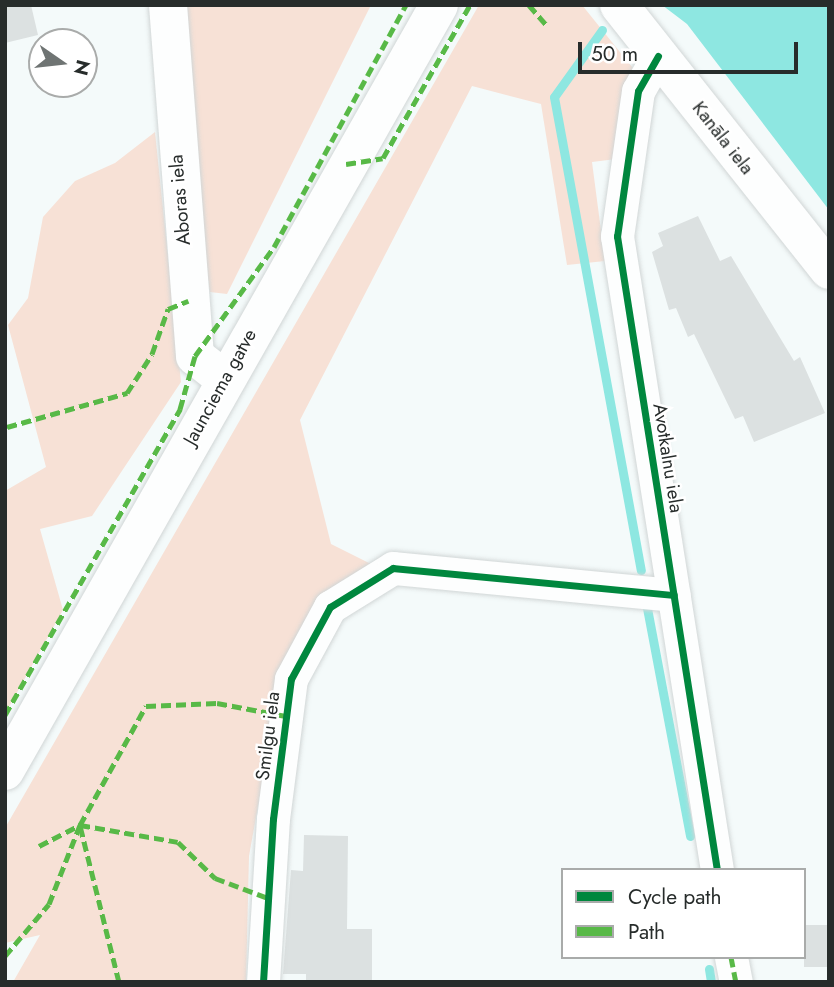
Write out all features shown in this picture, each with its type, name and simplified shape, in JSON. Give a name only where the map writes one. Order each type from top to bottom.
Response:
[{"type":"main road","name":"Aboras iela","points":[[168,5],[195,356],[224,379]]},
{"type":"main road","name":"Jaunciema gatve","points":[[5,771],[224,379],[439,5]]},
{"type":"main road","name":"Kanāla iela","points":[[619,5],[829,270]]},
{"type":"street","name":"Avotkalnu iela","points":[[658,56],[638,90],[617,236],[717,868]]},
{"type":"street","name":"Smilgu iela","points":[[263,982],[273,819],[291,679],[330,607],[394,568],[674,595]]},
{"type":"street","points":[[731,959],[736,982]]},
{"type":"shaded area","points":[[186,5],[371,5],[227,294],[210,292],[200,230]]},
{"type":"shaded area","points":[[479,5],[582,5],[653,93],[632,157],[592,162],[605,261],[567,265],[541,104],[472,86],[300,420],[331,544],[387,572],[280,684],[249,856],[246,982],[13,982],[40,935],[5,943],[5,828]]},
{"type":"shaded area","points":[[155,132],[181,382],[92,516],[40,529],[63,610],[5,714],[5,491],[46,467],[8,325],[28,298],[43,217],[75,181],[115,163]]},
{"type":"water","points":[[662,5],[829,5],[829,210],[687,24]]},
{"type":"building","points":[[5,5],[31,5],[36,28],[28,28],[28,37],[5,43]]},
{"type":"building","points":[[698,216],[720,261],[731,256],[794,361],[800,357],[825,413],[754,442],[743,416],[735,419],[694,334],[688,337],[676,308],[669,310],[652,252],[663,246],[658,233]]},
{"type":"building","points":[[304,835],[348,836],[347,929],[372,929],[372,982],[306,982],[306,974],[283,974],[291,870],[303,871]]},
{"type":"building","points":[[806,925],[829,925],[828,967],[804,967]]},
{"type":"waterway","points":[[602,30],[554,97],[641,570]]},
{"type":"waterway","points":[[647,608],[690,836]]},
{"type":"waterway","points":[[709,969],[711,982]]},
{"type":"marked path","points":[[5,715],[180,409],[195,356],[274,247],[406,5]]},
{"type":"marked path","points":[[346,164],[383,158],[470,5]]},
{"type":"marked path","points":[[529,5],[548,27]]},
{"type":"marked path","points":[[7,427],[127,393],[152,354],[168,309],[188,301]]},
{"type":"marked path","points":[[119,982],[80,825],[146,706],[217,703],[286,716]]},
{"type":"marked path","points":[[39,846],[80,825]]},
{"type":"marked path","points":[[5,956],[49,904],[80,825],[178,842],[215,878],[268,898]]},
{"type":"marked path","points":[[731,959],[736,982]]},
{"type":"cycle path","points":[[658,56],[638,91],[617,236],[717,868]]},
{"type":"cycle path","points":[[263,982],[273,819],[291,679],[330,607],[393,568],[674,595]]}]
